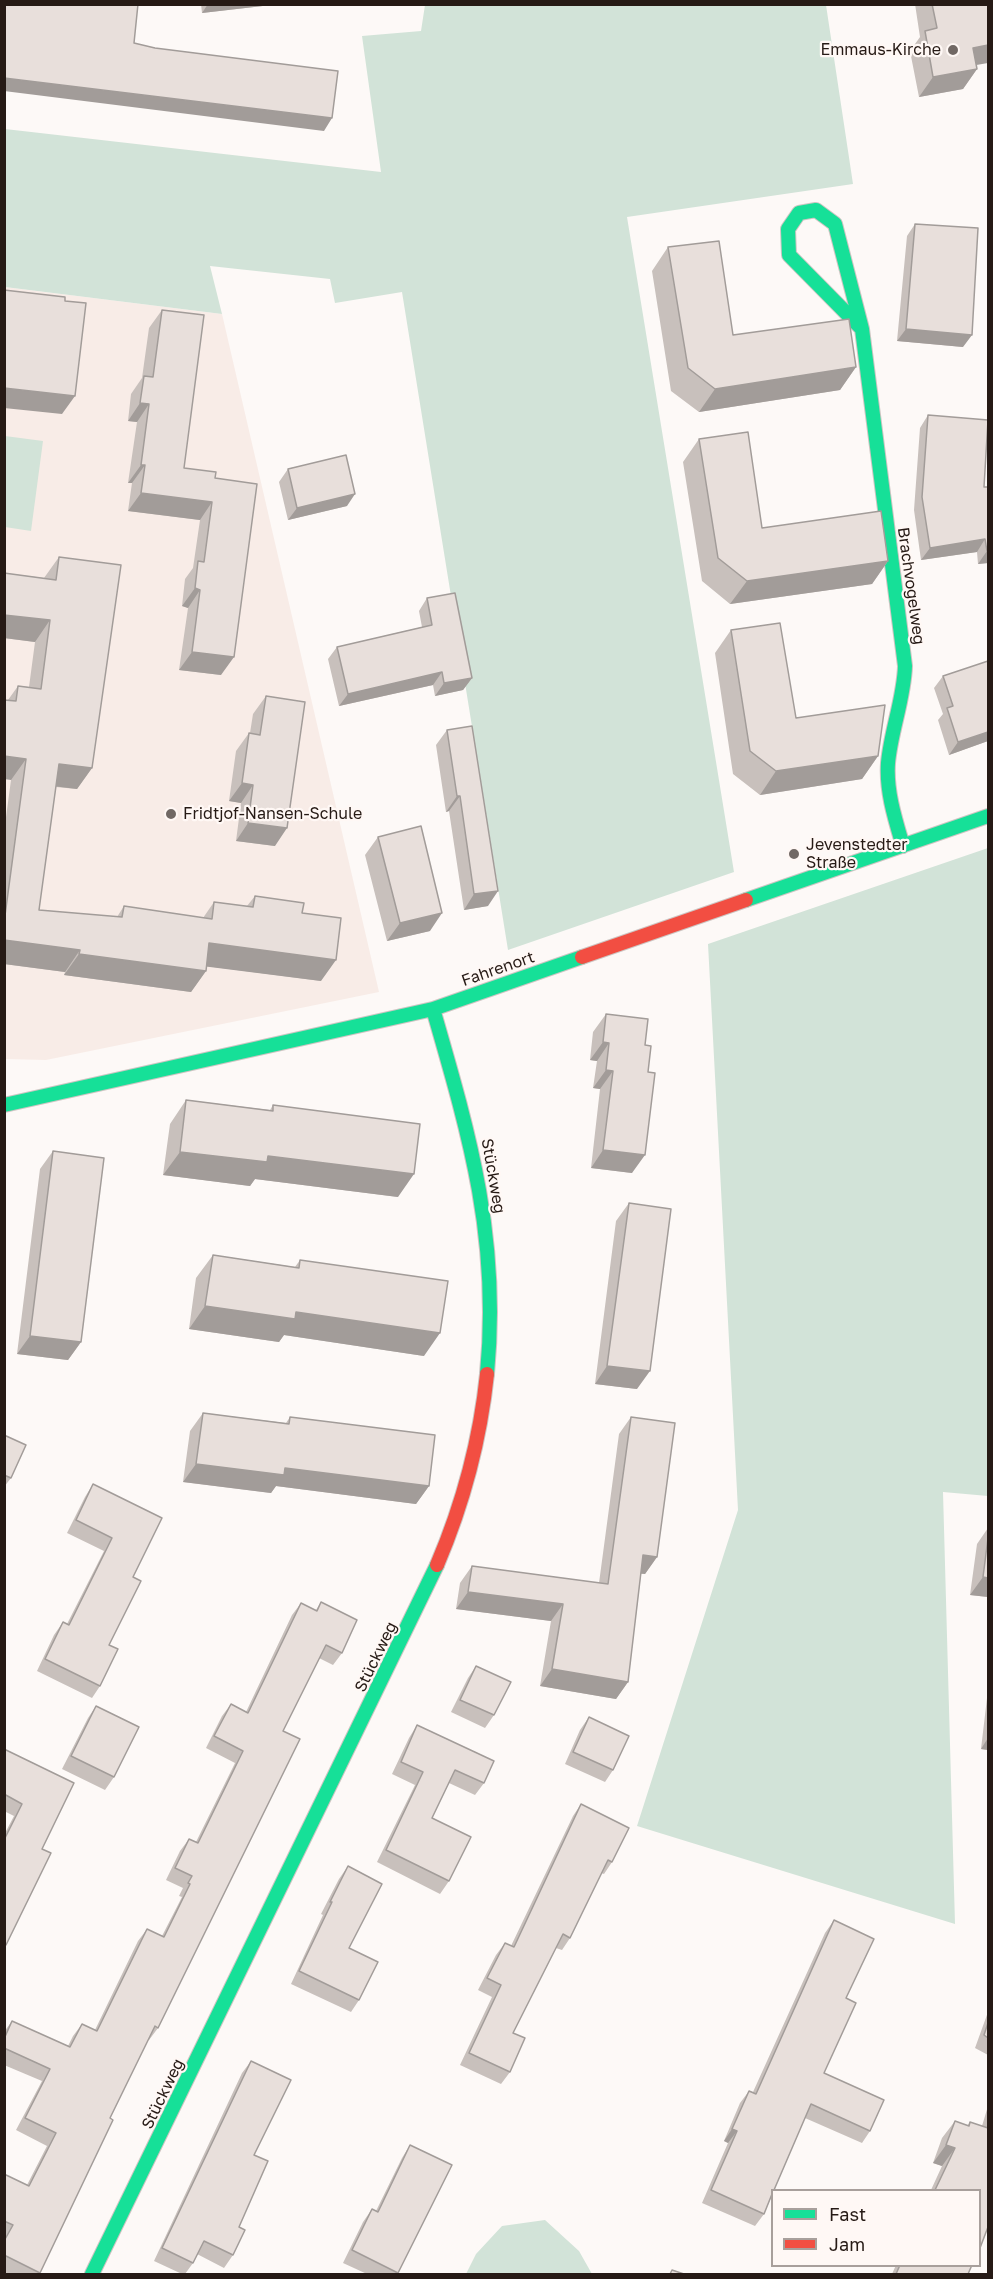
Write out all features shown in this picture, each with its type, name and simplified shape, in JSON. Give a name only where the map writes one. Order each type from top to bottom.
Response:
[{"type":"street","name":"Brachvogelweg","points":[[862,329],[789,255],[785,242],[786,228],[792,218],[804,212],[817,210],[828,214],[835,224],[862,329],[905,666],[905,690],[888,761],[890,800],[903,846]]},
{"type":"street","name":"Fahrenort","points":[[4,1106],[433,1009],[988,816]]},
{"type":"street","name":"Stückweg","points":[[92,2274],[414,1616],[445,1547],[462,1497],[485,1389],[490,1290],[484,1210],[468,1132],[433,1009]]},
{"type":"shaded area","name":"Fridtjof-Nansen-Schule","points":[[5,287],[222,314],[379,992],[46,1060],[5,1059]]},
{"type":"green space","points":[[425,5],[826,5],[853,184],[627,217],[734,872],[508,950],[402,292],[335,303],[330,279],[210,266],[222,314],[5,287],[5,129],[381,172],[362,36],[421,31]]},
{"type":"green space","points":[[5,436],[43,441],[31,531],[5,527]]},
{"type":"green space","points":[[988,848],[988,1496],[943,1492],[955,1924],[637,1826],[738,1510],[708,944]]},
{"type":"green space","points":[[545,2220],[579,2251],[592,2274],[466,2274],[476,2254],[502,2226]]},
{"type":"building","points":[[4,4],[138,4],[134,43],[155,48],[338,71],[332,118],[4,78]]},
{"type":"building","name":"Emmaus-Kirche","points":[[932,4],[988,4],[988,45],[973,48],[977,69],[933,77],[925,31],[937,28]]},
{"type":"building","points":[[915,224],[978,228],[972,335],[906,329]]},
{"type":"building","points":[[719,241],[733,335],[849,319],[856,367],[715,389],[688,368],[668,247]]},
{"type":"building","points":[[4,290],[65,297],[65,301],[86,303],[75,396],[4,388]]},
{"type":"building","points":[[162,310],[204,315],[184,468],[216,472],[215,478],[257,484],[234,657],[192,652],[200,590],[195,588],[198,561],[204,562],[212,502],[141,493],[145,465],[141,465],[149,404],[140,403],[144,376],[153,377]]},
{"type":"building","points":[[928,415],[988,420],[984,487],[988,487],[988,551],[985,539],[930,548],[922,497]]},
{"type":"building","points":[[748,432],[762,528],[881,511],[888,561],[747,581],[718,558],[699,439]]},
{"type":"building","points":[[346,455],[355,494],[297,508],[288,469]]},
{"type":"building","points":[[59,557],[121,565],[92,768],[59,764],[39,910],[122,917],[124,906],[212,919],[214,902],[253,907],[255,896],[304,903],[302,913],[341,918],[336,960],[209,943],[206,971],[79,954],[80,950],[4,940],[4,923],[26,759],[4,756],[4,700],[16,701],[18,686],[41,689],[50,620],[4,615],[4,573],[56,580]]},
{"type":"building","points":[[455,593],[472,678],[444,683],[442,672],[348,694],[337,647],[432,625],[427,598]]},
{"type":"building","points":[[780,623],[796,718],[885,705],[878,756],[776,771],[750,751],[731,630]]},
{"type":"building","points":[[988,661],[988,732],[958,742],[947,708],[953,706],[943,676]]},
{"type":"building","points":[[266,696],[305,702],[287,828],[248,823],[253,785],[242,783],[249,733],[260,735]]},
{"type":"building","points":[[472,726],[498,891],[474,894],[460,796],[457,796],[447,730]]},
{"type":"building","points":[[421,826],[442,913],[400,923],[378,837]]},
{"type":"building","points":[[606,1014],[648,1019],[645,1045],[651,1046],[648,1072],[655,1073],[645,1155],[603,1150],[613,1071],[606,1070],[609,1043],[603,1042]]},
{"type":"building","points":[[186,1100],[273,1111],[273,1105],[420,1124],[414,1174],[268,1156],[267,1162],[180,1152]]},
{"type":"building","points":[[53,1151],[104,1158],[81,1342],[30,1336]]},
{"type":"building","points":[[629,1203],[671,1209],[650,1371],[607,1366]]},
{"type":"building","points":[[213,1255],[299,1268],[300,1260],[448,1281],[440,1333],[296,1312],[295,1319],[205,1306]]},
{"type":"building","points":[[203,1413],[289,1424],[290,1417],[435,1435],[429,1486],[285,1468],[284,1475],[196,1464]]},
{"type":"building","points":[[631,1417],[675,1423],[657,1557],[643,1555],[628,1682],[552,1669],[563,1604],[468,1592],[472,1566],[608,1584]]},
{"type":"building","points":[[4,1435],[26,1445],[11,1478],[4,1475]]},
{"type":"building","points":[[93,1484],[162,1518],[133,1577],[141,1581],[109,1645],[118,1649],[100,1686],[45,1659],[63,1622],[69,1625],[112,1538],[76,1520]]},
{"type":"building","points":[[988,1538],[988,1578],[983,1577]]},
{"type":"building","points":[[321,1602],[357,1620],[342,1653],[326,1645],[283,1731],[300,1739],[158,2028],[155,2026],[110,2118],[113,2120],[40,2273],[4,2255],[4,2241],[13,2225],[4,2221],[4,2174],[29,2186],[56,2133],[25,2118],[50,2069],[4,2048],[4,2039],[12,2021],[70,2047],[82,2024],[97,2031],[147,1929],[164,1937],[192,1876],[175,1868],[189,1839],[198,1843],[243,1751],[214,1736],[231,1704],[248,1713],[301,1603],[317,1611]]},
{"type":"building","points":[[476,1666],[511,1682],[494,1715],[460,1700]]},
{"type":"building","points":[[96,1706],[139,1727],[114,1777],[71,1756]]},
{"type":"building","points":[[589,1717],[629,1736],[613,1770],[573,1752]]},
{"type":"building","points":[[417,1725],[494,1761],[484,1783],[455,1770],[432,1818],[471,1837],[449,1881],[386,1850],[423,1772],[401,1762]]},
{"type":"building","points":[[4,1749],[74,1783],[42,1849],[51,1853],[6,1945],[4,1944],[4,1840],[22,1804],[4,1794]]},
{"type":"building","points":[[581,1804],[629,1828],[612,1862],[608,1860],[570,1938],[563,1934],[513,2033],[525,2038],[510,2072],[469,2053],[501,1985],[487,1978],[505,1943],[514,1947]]},
{"type":"building","points":[[348,1866],[382,1884],[349,1948],[378,1962],[359,2000],[299,1971]]},
{"type":"building","points":[[834,1920],[874,1939],[846,1998],[856,2003],[824,2073],[884,2100],[870,2131],[811,2104],[774,2189],[771,2189],[771,2196],[764,2214],[711,2190],[737,2131],[732,2129],[749,2091],[756,2094]]},
{"type":"building","points":[[988,2023],[988,2038],[984,2035]]},
{"type":"building","points":[[251,2061],[291,2080],[254,2155],[268,2161],[239,2227],[245,2230],[233,2255],[204,2241],[193,2263],[162,2248]]},
{"type":"building","points":[[955,2121],[969,2126],[970,2122],[988,2128],[988,2227],[981,2245],[981,2189],[935,2189],[955,2148],[946,2145]]},
{"type":"building","points":[[410,2145],[452,2165],[398,2273],[352,2250],[372,2209],[378,2212]]},
{"type":"building","points":[[899,2267],[971,2267],[968,2274],[896,2274]]},
{"type":"building","points":[[672,2270],[684,2274],[670,2274]]},
{"type":"traffic: fast","points":[[862,329],[789,255],[788,229],[799,213],[816,210],[835,224],[862,329],[905,666],[888,763],[888,784],[903,846]]},
{"type":"traffic: fast","points":[[746,900],[988,816]]},
{"type":"traffic: fast","points":[[4,1105],[433,1009],[582,957]]},
{"type":"traffic: fast","points":[[433,1009],[459,1101],[479,1189],[489,1278],[490,1325],[487,1374]]},
{"type":"traffic: fast","points":[[92,2274],[437,1565]]},
{"type":"traffic: jam","points":[[582,957],[746,900]]},
{"type":"traffic: jam","points":[[437,1565],[455,1519],[469,1472],[480,1424],[487,1374]]},
{"type":"place","name":"Emmaus-Kirche","points":[[953,50]]},
{"type":"place","name":"Fridtjof-Nansen-Schule","points":[[171,814]]},
{"type":"place","name":"Jevenstedter Straße","points":[[794,854]]}]
